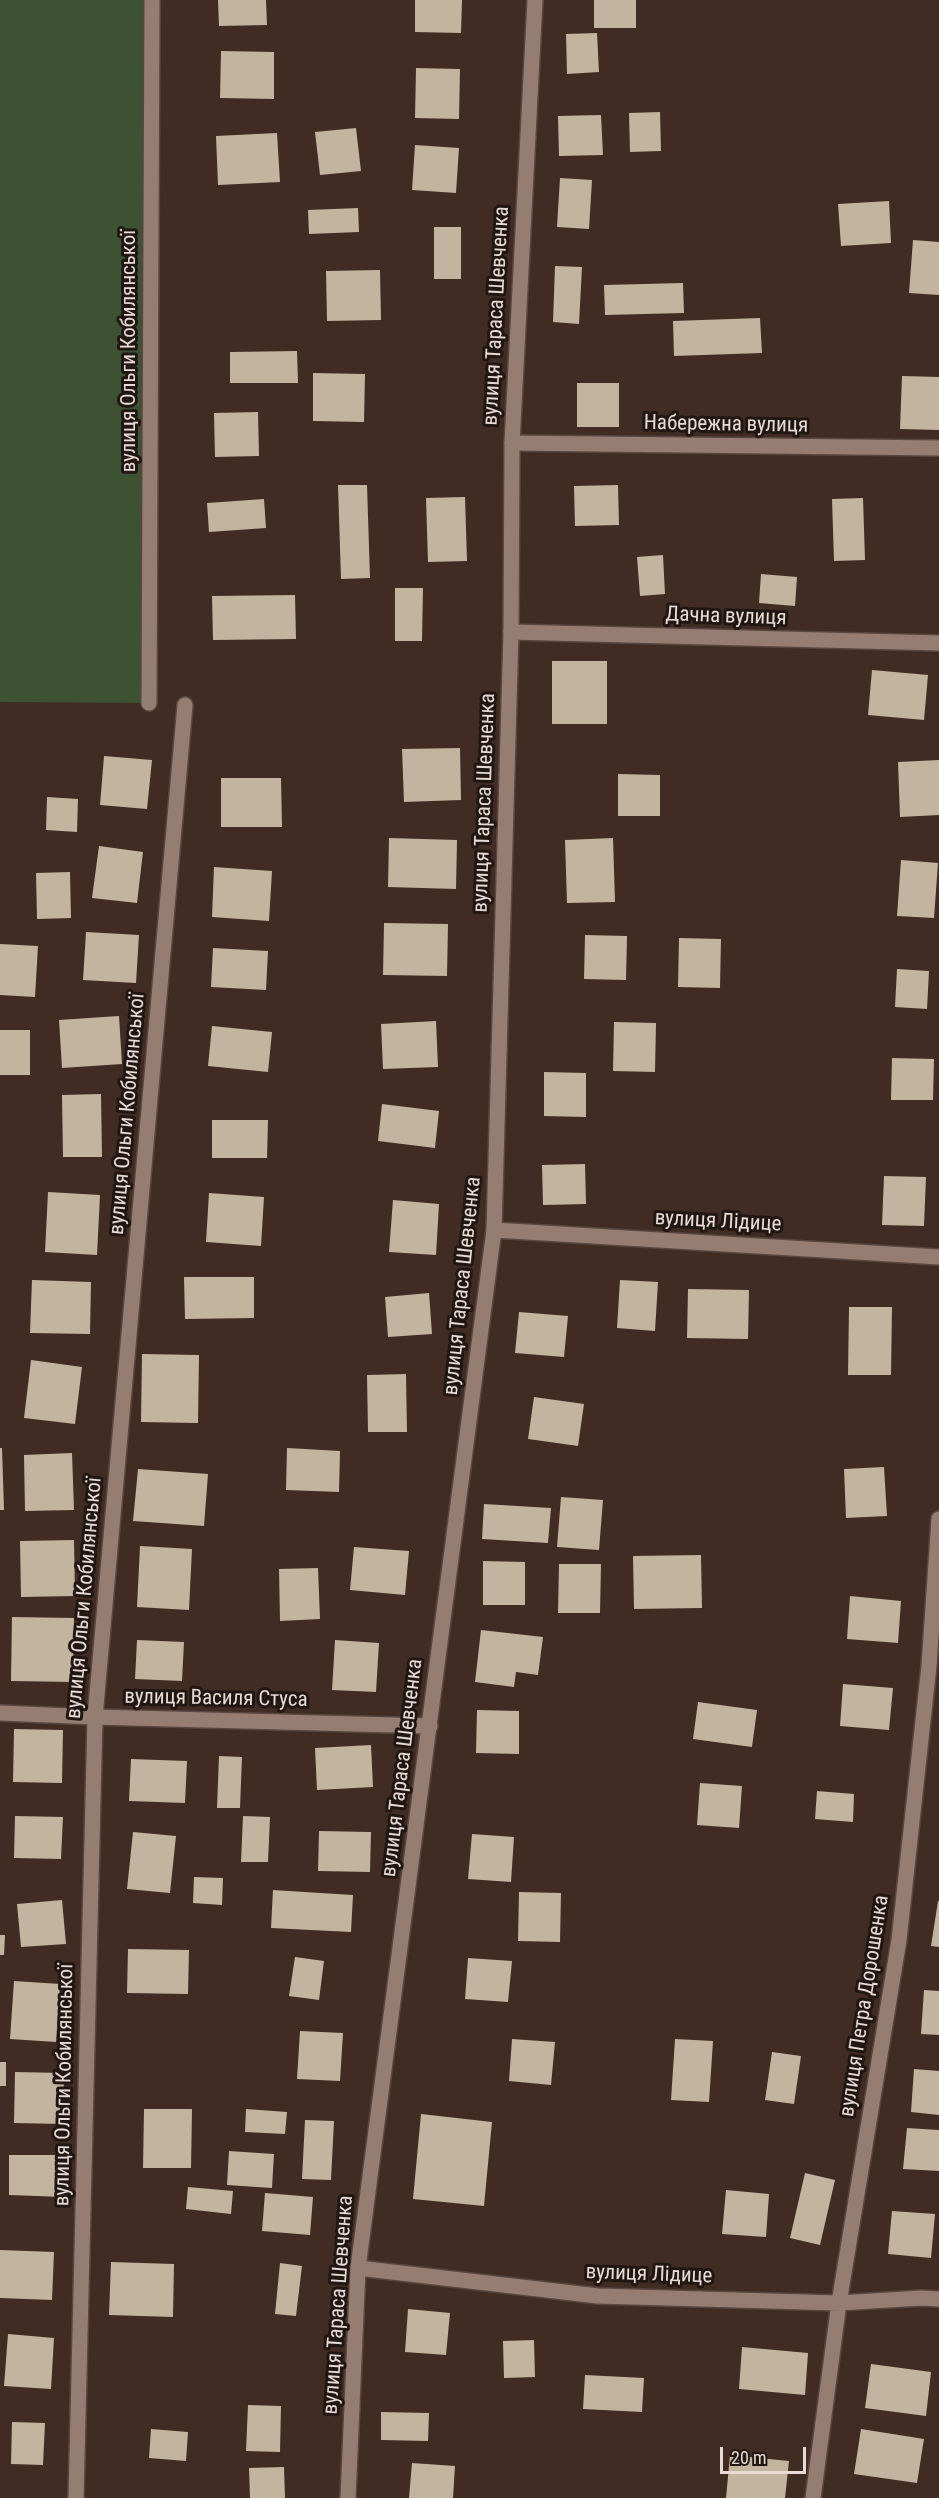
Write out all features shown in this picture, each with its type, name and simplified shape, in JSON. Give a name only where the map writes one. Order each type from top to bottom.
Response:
[{"type":"street","name":"вулиця Ольги Кобилянської","points":[[149,703],[152,0]]},
{"type":"street","name":"вулиця Тараса Шевченка","points":[[348,2498],[358,2268],[494,1230],[511,632],[512,443],[535,0]]},
{"type":"street","name":"Набережна вулиця","points":[[512,443],[939,448]]},
{"type":"street","name":"Дачна вулиця","points":[[511,632],[939,643]]},
{"type":"street","name":"вулиця Ольги Кобилянської","points":[[76,2498],[96,1718],[186,705]]},
{"type":"street","name":"вулиця Лідице","points":[[494,1230],[939,1257]]},
{"type":"street","name":"вулиця Петра Дорошенка","points":[[813,2498],[839,2303],[899,1940],[929,1666],[939,1519]]},
{"type":"street","name":"вулиця Василя Стуса","points":[[0,1713],[96,1718],[430,1726]]},
{"type":"street","name":"вулиця Лідице","points":[[358,2268],[598,2296],[839,2303],[939,2299]]},
{"type":"green space","points":[[0,0],[152,0],[149,703],[0,702]]},
{"type":"building","points":[[218,0],[266,0],[267,25],[219,26]]},
{"type":"building","points":[[415,0],[462,0],[461,33],[415,32]]},
{"type":"building","points":[[594,0],[636,0],[636,28],[594,28]]},
{"type":"building","points":[[597,33],[599,72],[567,74],[566,34]]},
{"type":"building","points":[[221,51],[274,52],[274,99],[220,98]]},
{"type":"building","points":[[416,68],[460,69],[459,119],[415,118]]},
{"type":"building","points":[[660,112],[661,151],[630,152],[629,113]]},
{"type":"building","points":[[601,115],[603,155],[559,156],[558,116]]},
{"type":"building","points":[[356,128],[361,171],[320,175],[315,132]]},
{"type":"building","points":[[277,133],[280,182],[218,185],[216,136]]},
{"type":"building","points":[[415,145],[459,148],[456,193],[412,190]]},
{"type":"building","points":[[560,178],[592,180],[589,229],[557,227]]},
{"type":"building","points":[[889,201],[891,243],[841,246],[838,204]]},
{"type":"building","points":[[358,208],[359,232],[309,234],[308,210]]},
{"type":"building","points":[[434,227],[461,227],[461,279],[434,279]]},
{"type":"building","points":[[913,240],[939,242],[939,295],[909,293]]},
{"type":"building","points":[[555,266],[582,267],[579,324],[553,322]]},
{"type":"building","points":[[380,270],[381,320],[327,321],[326,271]]},
{"type":"building","points":[[683,283],[684,313],[605,315],[604,285]]},
{"type":"building","points":[[760,318],[762,353],[674,356],[673,321]]},
{"type":"building","points":[[297,351],[298,383],[230,383],[230,352]]},
{"type":"building","points":[[313,373],[365,374],[364,422],[313,421]]},
{"type":"building","points":[[902,376],[939,377],[939,430],[900,429]]},
{"type":"building","points":[[577,383],[619,383],[619,427],[577,427]]},
{"type":"building","points":[[258,412],[259,456],[215,457],[214,413]]},
{"type":"building","points":[[338,485],[367,485],[370,578],[341,579]]},
{"type":"building","points":[[618,485],[619,525],[575,526],[574,486]]},
{"type":"building","points":[[465,497],[467,561],[428,562],[426,498]]},
{"type":"building","points":[[863,498],[865,560],[834,561],[832,499]]},
{"type":"building","points":[[264,499],[266,528],[209,532],[207,503]]},
{"type":"building","points":[[663,555],[665,594],[640,596],[637,557]]},
{"type":"building","points":[[761,574],[797,577],[795,606],[759,603]]},
{"type":"building","points":[[395,588],[423,588],[422,641],[395,641]]},
{"type":"building","points":[[295,595],[296,639],[213,640],[212,596]]},
{"type":"building","points":[[552,661],[607,661],[607,724],[552,724]]},
{"type":"building","points":[[872,670],[928,675],[924,720],[868,715]]},
{"type":"building","points":[[460,748],[461,800],[404,802],[402,749]]},
{"type":"building","points":[[104,756],[152,760],[147,809],[100,805]]},
{"type":"building","points":[[939,760],[939,815],[900,817],[898,762]]},
{"type":"building","points":[[618,774],[660,775],[660,816],[618,816]]},
{"type":"building","points":[[221,778],[281,778],[282,827],[221,827]]},
{"type":"building","points":[[47,797],[78,799],[77,832],[46,830]]},
{"type":"building","points":[[389,838],[457,840],[456,889],[388,887]]},
{"type":"building","points":[[613,838],[615,902],[567,903],[565,840]]},
{"type":"building","points":[[99,846],[143,852],[137,903],[92,898]]},
{"type":"building","points":[[901,860],[938,863],[934,918],[897,916]]},
{"type":"building","points":[[214,867],[272,871],[269,921],[212,917]]},
{"type":"building","points":[[70,872],[71,918],[37,919],[36,873]]},
{"type":"building","points":[[384,923],[448,924],[447,976],[383,975]]},
{"type":"building","points":[[86,932],[139,935],[136,983],[83,980]]},
{"type":"building","points":[[585,935],[627,936],[626,980],[584,979]]},
{"type":"building","points":[[679,938],[721,939],[720,988],[678,987]]},
{"type":"building","points":[[0,944],[38,946],[35,997],[0,995]]},
{"type":"building","points":[[213,948],[268,951],[266,990],[211,987]]},
{"type":"building","points":[[897,969],[929,971],[927,1009],[895,1007]]},
{"type":"building","points":[[119,1016],[122,1064],[62,1068],[59,1020]]},
{"type":"building","points":[[436,1021],[438,1067],[383,1069],[381,1024]]},
{"type":"building","points":[[614,1022],[656,1023],[655,1072],[613,1071]]},
{"type":"building","points":[[212,1026],[272,1032],[268,1072],[208,1066]]},
{"type":"building","points":[[0,1030],[30,1030],[30,1075],[0,1075]]},
{"type":"building","points":[[892,1058],[934,1059],[933,1100],[891,1100]]},
{"type":"building","points":[[544,1072],[586,1073],[586,1117],[544,1116]]},
{"type":"building","points":[[101,1094],[102,1157],[63,1157],[62,1095]]},
{"type":"building","points":[[382,1104],[439,1111],[435,1148],[378,1141]]},
{"type":"building","points":[[212,1120],[268,1120],[267,1158],[212,1158]]},
{"type":"building","points":[[585,1164],[586,1204],[543,1205],[542,1165]]},
{"type":"building","points":[[884,1176],[926,1177],[924,1226],[882,1225]]},
{"type":"building","points":[[48,1192],[100,1195],[97,1255],[45,1252]]},
{"type":"building","points":[[209,1193],[264,1197],[261,1246],[206,1242]]},
{"type":"building","points":[[393,1200],[439,1204],[436,1255],[389,1252]]},
{"type":"building","points":[[184,1277],[254,1277],[254,1318],[185,1319]]},
{"type":"building","points":[[32,1280],[91,1282],[90,1334],[30,1333]]},
{"type":"building","points":[[620,1280],[658,1282],[655,1331],[617,1328]]},
{"type":"building","points":[[688,1289],[749,1290],[748,1339],[687,1338]]},
{"type":"building","points":[[429,1293],[432,1334],[388,1337],[385,1297]]},
{"type":"building","points":[[849,1307],[892,1307],[891,1375],[848,1375]]},
{"type":"building","points":[[519,1312],[568,1316],[564,1357],[515,1353]]},
{"type":"building","points":[[142,1354],[199,1355],[198,1423],[141,1422]]},
{"type":"building","points":[[31,1360],[82,1367],[75,1424],[24,1418]]},
{"type":"building","points":[[406,1374],[407,1432],[368,1432],[367,1375]]},
{"type":"building","points":[[534,1397],[584,1404],[578,1446],[528,1439]]},
{"type":"building","points":[[0,1448],[2,1448],[4,1510],[0,1510]]},
{"type":"building","points":[[287,1448],[340,1451],[339,1492],[286,1490]]},
{"type":"building","points":[[72,1453],[74,1510],[25,1511],[24,1455]]},
{"type":"building","points":[[884,1467],[887,1516],[846,1518],[844,1469]]},
{"type":"building","points":[[138,1469],[208,1474],[204,1526],[133,1521]]},
{"type":"building","points":[[561,1497],[603,1500],[599,1550],[557,1547]]},
{"type":"building","points":[[484,1504],[551,1508],[548,1543],[482,1539]]},
{"type":"building","points":[[74,1540],[75,1596],[21,1597],[20,1541]]},
{"type":"building","points":[[140,1546],[192,1549],[189,1610],[137,1607]]},
{"type":"building","points":[[354,1547],[409,1551],[405,1595],[350,1590]]},
{"type":"building","points":[[701,1555],[702,1608],[634,1609],[633,1556]]},
{"type":"building","points":[[483,1561],[525,1562],[525,1605],[483,1605]]},
{"type":"building","points":[[559,1564],[601,1564],[600,1613],[558,1613]]},
{"type":"building","points":[[318,1568],[320,1619],[280,1621],[279,1569]]},
{"type":"building","points":[[850,1596],[901,1601],[898,1643],[847,1639]]},
{"type":"building","points":[[12,1617],[74,1618],[73,1682],[11,1681]]},
{"type":"building","points":[[481,1630],[543,1637],[538,1675],[516,1672],[514,1687],[475,1682]]},
{"type":"building","points":[[137,1640],[184,1642],[182,1681],[135,1679]]},
{"type":"building","points":[[335,1640],[379,1643],[376,1692],[332,1690]]},
{"type":"building","points":[[843,1684],[893,1688],[889,1730],[840,1726]]},
{"type":"building","points":[[698,1702],[757,1710],[752,1747],[693,1739]]},
{"type":"building","points":[[477,1710],[519,1711],[519,1754],[476,1753]]},
{"type":"building","points":[[14,1729],[63,1730],[62,1783],[13,1782]]},
{"type":"building","points":[[371,1745],[373,1787],[317,1790],[315,1748]]},
{"type":"building","points":[[219,1756],[242,1757],[240,1808],[217,1808]]},
{"type":"building","points":[[131,1759],[187,1761],[185,1803],[129,1801]]},
{"type":"building","points":[[700,1783],[742,1786],[739,1828],[697,1825]]},
{"type":"building","points":[[817,1791],[854,1794],[853,1822],[815,1819]]},
{"type":"building","points":[[15,1816],[63,1817],[61,1859],[14,1858]]},
{"type":"building","points":[[243,1816],[270,1817],[268,1862],[241,1862]]},
{"type":"building","points":[[319,1831],[371,1832],[370,1872],[318,1871]]},
{"type":"building","points":[[133,1832],[176,1836],[170,1893],[127,1889]]},
{"type":"building","points":[[472,1834],[514,1837],[511,1882],[468,1879]]},
{"type":"building","points":[[194,1877],[223,1878],[222,1905],[193,1903]]},
{"type":"building","points":[[273,1890],[353,1895],[351,1932],[271,1928]]},
{"type":"building","points":[[519,1892],[561,1893],[560,1942],[518,1941]]},
{"type":"building","points":[[62,1900],[66,1944],[21,1947],[17,1904]]},
{"type":"building","points":[[939,1901],[939,1947],[931,1946]]},
{"type":"building","points":[[0,1935],[5,1935],[4,1955],[0,1955]]},
{"type":"building","points":[[128,1949],[189,1950],[188,1994],[127,1993]]},
{"type":"building","points":[[295,1957],[324,1961],[319,2000],[289,1996]]},
{"type":"building","points":[[468,1958],[512,1961],[508,2002],[465,1999]]},
{"type":"building","points":[[14,1981],[60,1984],[56,2042],[10,2039]]},
{"type":"building","points":[[924,1990],[939,1991],[939,2035],[921,2034]]},
{"type":"building","points":[[300,2031],[343,2033],[340,2081],[297,2079]]},
{"type":"building","points":[[512,2039],[555,2042],[551,2085],[509,2081]]},
{"type":"building","points":[[675,2039],[713,2041],[709,2102],[671,2100]]},
{"type":"building","points":[[772,2052],[801,2056],[794,2104],[765,2100]]},
{"type":"building","points":[[0,2062],[6,2062],[6,2086],[0,2086]]},
{"type":"building","points":[[914,2069],[939,2071],[939,2115],[911,2112]]},
{"type":"building","points":[[15,2072],[64,2073],[63,2124],[14,2123]]},
{"type":"building","points":[[144,2109],[192,2109],[191,2168],[143,2168]]},
{"type":"building","points":[[246,2109],[287,2112],[285,2134],[245,2132]]},
{"type":"building","points":[[421,2114],[492,2122],[484,2206],[413,2199]]},
{"type":"building","points":[[305,2120],[334,2121],[331,2180],[302,2179]]},
{"type":"building","points":[[907,2128],[939,2130],[939,2171],[903,2169]]},
{"type":"building","points":[[229,2151],[274,2154],[272,2188],[227,2185]]},
{"type":"building","points":[[9,2155],[64,2155],[64,2197],[9,2195]]},
{"type":"building","points":[[805,2173],[835,2180],[820,2245],[790,2238]]},
{"type":"building","points":[[188,2187],[233,2191],[231,2214],[186,2209]]},
{"type":"building","points":[[726,2190],[769,2194],[766,2237],[722,2234]]},
{"type":"building","points":[[265,2193],[313,2197],[310,2235],[262,2231]]},
{"type":"building","points":[[892,2211],[935,2214],[931,2258],[888,2254]]},
{"type":"building","points":[[0,2250],[54,2252],[52,2300],[0,2298]]},
{"type":"building","points":[[111,2262],[174,2264],[173,2317],[109,2315]]},
{"type":"building","points":[[280,2263],[302,2266],[296,2316],[275,2314]]},
{"type":"building","points":[[408,2309],[450,2313],[446,2355],[405,2352]]},
{"type":"building","points":[[8,2334],[54,2338],[51,2389],[4,2386]]},
{"type":"building","points":[[534,2340],[535,2377],[504,2378],[503,2341]]},
{"type":"building","points":[[742,2347],[808,2353],[805,2395],[739,2389]]},
{"type":"building","points":[[871,2364],[931,2372],[926,2416],[865,2408]]},
{"type":"building","points":[[585,2375],[644,2378],[642,2412],[583,2409]]},
{"type":"building","points":[[248,2405],[281,2406],[280,2452],[246,2451]]},
{"type":"building","points":[[381,2412],[429,2413],[428,2441],[381,2440]]},
{"type":"building","points":[[12,2422],[45,2423],[43,2465],[11,2464]]},
{"type":"building","points":[[151,2429],[188,2432],[186,2461],[149,2458]]},
{"type":"building","points":[[861,2429],[924,2439],[917,2483],[854,2474]]},
{"type":"building","points":[[730,2455],[789,2461],[785,2498],[726,2498]]},
{"type":"building","points":[[412,2463],[455,2466],[453,2498],[409,2498]]},
{"type":"building","points":[[284,2467],[285,2498],[250,2498],[249,2468]]}]
